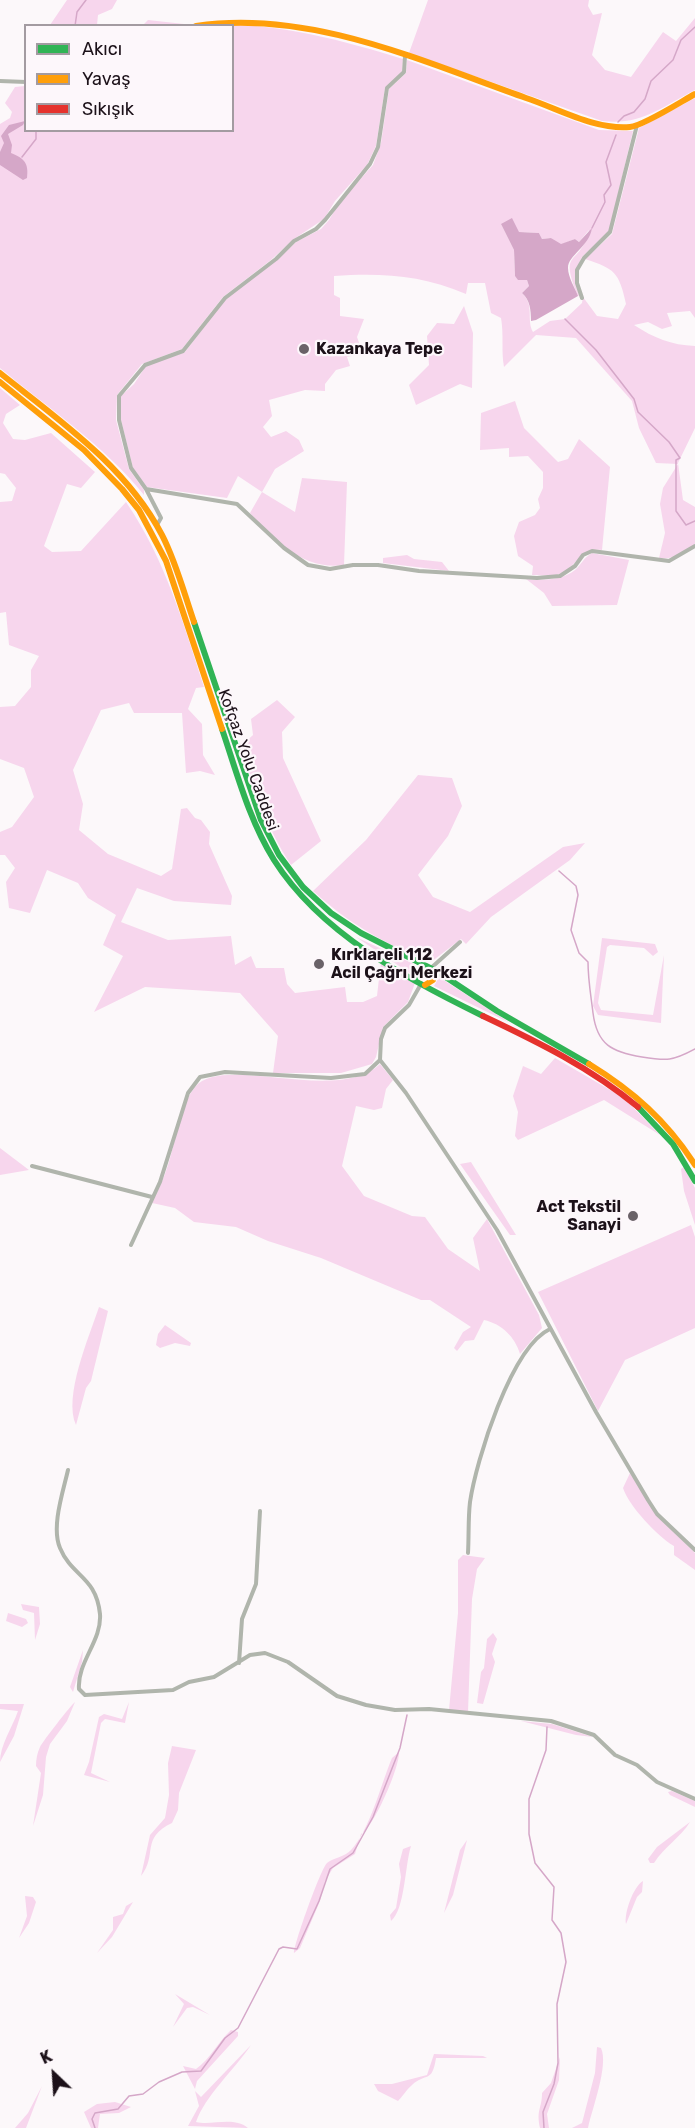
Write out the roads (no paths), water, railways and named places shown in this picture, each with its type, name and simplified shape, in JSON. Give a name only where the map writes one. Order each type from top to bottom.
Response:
[{"type":"main road","points":[[204,24],[216,21],[252,21],[328,33],[405,56],[596,124],[632,128],[695,94]]},
{"type":"main road","name":"Kofçaz Yolu Caddesi","points":[[0,372],[110,465],[135,493],[157,525],[178,574],[256,809],[277,853],[303,887],[341,922],[373,941],[429,968],[629,1089],[667,1124],[695,1165]]},
{"type":"main road","name":"Kofçaz Yolu Caddesi","points":[[0,382],[101,466],[130,498],[148,523],[167,563],[249,811],[277,865],[298,892],[329,921],[419,983],[511,1028],[624,1094],[663,1130],[684,1160],[695,1181]]},
{"type":"main road","points":[[429,968],[431,982],[419,983],[417,971],[429,968]]},
{"type":"street","points":[[157,525],[161,518],[146,489],[131,468],[119,420],[119,396],[145,365],[183,351],[225,298],[276,259],[294,241],[316,229],[325,220],[370,164],[378,147],[387,88],[404,72],[405,56]]},
{"type":"street","points":[[0,81],[24,82]]},
{"type":"street","points":[[582,298],[577,283],[577,270],[584,258],[610,232],[637,124]]},
{"type":"street","points":[[146,489],[222,499],[237,504],[285,548],[308,565],[330,569],[353,565],[378,565],[419,571],[537,578],[560,576],[575,566],[583,555],[592,551],[669,561],[695,546]]},
{"type":"street","points":[[429,968],[460,942]]},
{"type":"street","points":[[419,983],[409,1005],[385,1028],[381,1039],[380,1060],[412,1101],[497,1230],[550,1329],[648,1500],[657,1514],[695,1550]]},
{"type":"street","points":[[131,1245],[153,1197],[188,1093],[200,1077],[225,1072],[331,1078],[365,1074],[380,1060]]},
{"type":"street","points":[[32,1166],[153,1197]]},
{"type":"street","points":[[468,1553],[471,1502],[493,1422],[522,1356],[540,1334],[550,1329]]},
{"type":"street","points":[[68,1470],[58,1542],[67,1560],[97,1595],[100,1617],[98,1635],[79,1679],[81,1693],[92,1697],[173,1689],[189,1682],[214,1677],[250,1655],[265,1653],[288,1662],[337,1696],[386,1709],[429,1709],[551,1721],[594,1735],[615,1755],[637,1765],[657,1782],[695,1800]]},
{"type":"street","points":[[239,1663],[242,1619],[256,1584],[260,1511]]},
{"type":"waterway","points":[[75,24],[77,12],[86,0]]},
{"type":"waterway","points":[[618,122],[624,116],[634,112],[645,99],[651,81],[673,60],[681,40],[695,27]]},
{"type":"waterway","points":[[22,157],[36,139],[36,132]]},
{"type":"waterway","points":[[592,228],[605,202],[604,195],[611,185],[606,162],[616,135]]},
{"type":"waterway","points":[[565,319],[596,350],[634,399],[638,412],[669,442],[680,458],[676,460],[676,511],[686,525],[695,521]]},
{"type":"waterway","points":[[559,871],[576,886],[578,895],[571,930],[579,953],[588,962],[593,1013],[602,1040],[622,1053],[658,1059],[675,1058],[695,1049]]},
{"type":"waterway","points":[[95,2128],[92,2119],[95,2113],[118,2109],[129,2096],[143,2094],[159,2082],[182,2072],[201,2071],[225,2038],[238,2028],[279,1949],[283,1947],[297,1949],[319,1901],[330,1869],[353,1853],[373,1817],[400,1748],[407,1715]]},
{"type":"waterway","points":[[544,2128],[543,2112],[554,2084],[558,2063],[557,2004],[566,1962],[561,1933],[552,1920],[554,1887],[535,1863],[529,1834],[529,1799],[546,1750],[547,1727]]},
{"type":"place","name":"Kazankaya Tepe","points":[[304,349]]},
{"type":"place","name":"Kırklareli 112 Acil Çağrı Merkezi","points":[[319,964]]},
{"type":"place","name":"Act Tekstil Sanayi","points":[[633,1216]]}]
